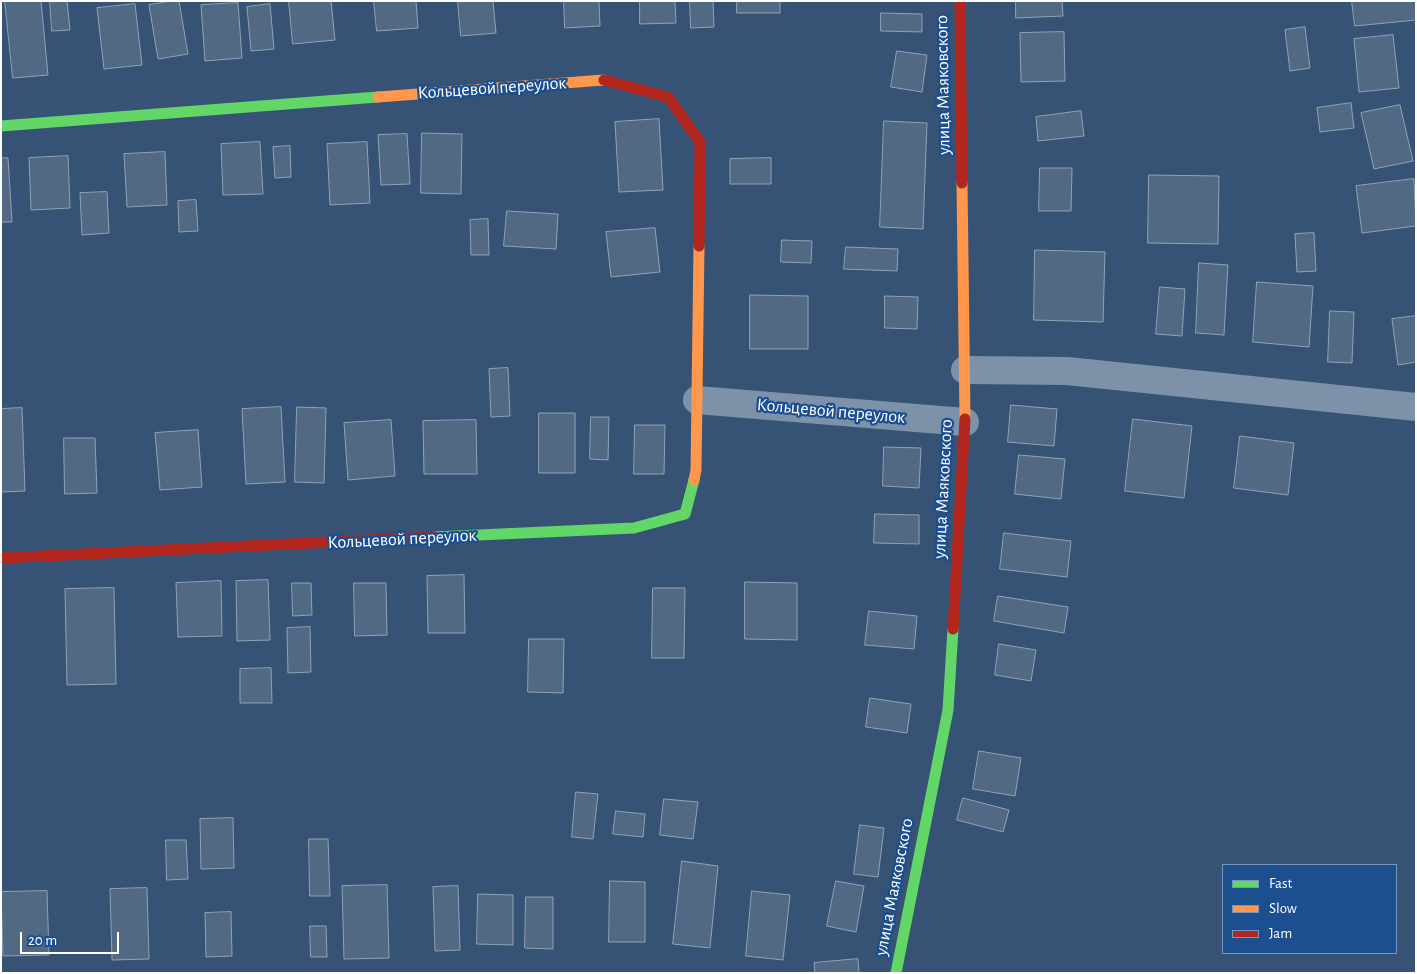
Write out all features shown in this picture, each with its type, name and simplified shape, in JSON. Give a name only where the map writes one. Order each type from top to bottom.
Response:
[{"type":"street","name":"улица Маяковского","points":[[896,973],[948,710],[965,422],[960,1]]},
{"type":"street","name":"Кольцевой переулок","points":[[1,126],[608,80],[668,97],[700,142],[696,470],[685,514],[634,528],[1,558]]},
{"type":"street","points":[[965,370],[1067,371],[1416,406]]},
{"type":"street","name":"Кольцевой переулок","points":[[697,400],[965,422]]},
{"type":"building","points":[[5,1],[41,1],[48,75],[13,78]]},
{"type":"building","points":[[50,1],[67,1],[70,30],[52,31]]},
{"type":"building","points":[[179,1],[188,54],[158,59],[149,5]]},
{"type":"building","points":[[289,1],[331,1],[335,40],[293,44]]},
{"type":"building","points":[[374,1],[416,1],[418,28],[377,31]]},
{"type":"building","points":[[458,1],[493,1],[496,33],[461,36]]},
{"type":"building","points":[[564,1],[599,1],[600,26],[565,28]]},
{"type":"building","points":[[640,1],[675,1],[676,23],[640,24]]},
{"type":"building","points":[[690,1],[713,1],[714,27],[691,28]]},
{"type":"building","points":[[737,1],[780,1],[780,13],[737,13]]},
{"type":"building","points":[[1016,1],[1062,1],[1063,16],[1016,18]]},
{"type":"building","points":[[1352,1],[1416,1],[1416,20],[1355,26]]},
{"type":"building","points":[[238,3],[242,58],[205,61],[201,5]]},
{"type":"building","points":[[135,4],[142,65],[104,69],[97,8]]},
{"type":"building","points":[[270,4],[274,49],[251,51],[247,7]]},
{"type":"building","points":[[881,13],[922,14],[922,32],[881,31]]},
{"type":"building","points":[[1305,27],[1310,68],[1290,71],[1285,30]]},
{"type":"building","points":[[1064,32],[1065,81],[1021,82],[1020,33]]},
{"type":"building","points":[[1393,35],[1399,88],[1359,92],[1354,39]]},
{"type":"building","points":[[897,51],[927,55],[922,92],[891,87]]},
{"type":"building","points":[[1351,103],[1354,128],[1320,132],[1317,108]]},
{"type":"building","points":[[1400,105],[1413,161],[1374,169],[1361,113]]},
{"type":"building","points":[[1081,111],[1084,136],[1038,141],[1036,117]]},
{"type":"building","points":[[659,119],[663,190],[619,192],[615,122]]},
{"type":"building","points":[[884,121],[927,123],[923,229],[880,227]]},
{"type":"building","points":[[422,133],[462,134],[461,194],[421,193]]},
{"type":"building","points":[[407,134],[410,184],[381,185],[378,135]]},
{"type":"building","points":[[260,142],[263,194],[223,195],[221,144]]},
{"type":"building","points":[[367,142],[370,203],[330,205],[327,144]]},
{"type":"building","points":[[290,146],[291,177],[275,178],[273,147]]},
{"type":"building","points":[[165,152],[167,205],[127,207],[124,154]]},
{"type":"building","points":[[68,156],[70,208],[31,210],[29,158]]},
{"type":"building","points":[[1,158],[8,158],[12,222],[1,222]]},
{"type":"building","points":[[771,158],[771,184],[730,184],[730,159]]},
{"type":"building","points":[[1040,168],[1072,168],[1071,211],[1039,211]]},
{"type":"building","points":[[1149,175],[1219,176],[1218,244],[1148,243]]},
{"type":"building","points":[[1414,179],[1416,226],[1362,233],[1356,186]]},
{"type":"building","points":[[107,192],[109,233],[82,235],[80,193]]},
{"type":"building","points":[[196,200],[198,231],[179,232],[178,201]]},
{"type":"building","points":[[507,211],[558,214],[556,249],[504,246]]},
{"type":"building","points":[[488,219],[489,255],[471,255],[470,220]]},
{"type":"building","points":[[655,228],[660,272],[611,277],[606,232]]},
{"type":"building","points":[[1314,233],[1316,271],[1297,272],[1295,234]]},
{"type":"building","points":[[782,240],[812,241],[811,263],[781,262]]},
{"type":"building","points":[[846,247],[898,249],[897,271],[844,269]]},
{"type":"building","points":[[1035,250],[1105,252],[1103,322],[1034,320]]},
{"type":"building","points":[[1199,263],[1228,265],[1224,335],[1196,333]]},
{"type":"building","points":[[1257,282],[1313,286],[1309,347],[1253,342]]},
{"type":"building","points":[[1160,287],[1185,289],[1182,336],[1156,334]]},
{"type":"building","points":[[750,295],[808,296],[808,349],[750,349]]},
{"type":"building","points":[[885,296],[918,297],[917,329],[885,328]]},
{"type":"building","points":[[1330,311],[1354,312],[1352,363],[1328,362]]},
{"type":"building","points":[[1416,316],[1416,362],[1398,365],[1392,319]]},
{"type":"building","points":[[508,368],[510,416],[491,417],[489,369]]},
{"type":"building","points":[[1011,405],[1057,409],[1054,446],[1008,442]]},
{"type":"building","points":[[281,407],[285,482],[246,484],[242,409]]},
{"type":"building","points":[[297,407],[326,408],[324,483],[295,482]]},
{"type":"building","points":[[22,408],[25,491],[1,492],[1,409]]},
{"type":"building","points":[[539,413],[575,413],[575,473],[539,473]]},
{"type":"building","points":[[591,417],[609,417],[608,460],[590,459]]},
{"type":"building","points":[[1133,419],[1192,426],[1184,498],[1125,491]]},
{"type":"building","points":[[391,420],[395,476],[348,480],[344,423]]},
{"type":"building","points":[[476,420],[477,474],[424,474],[423,421]]},
{"type":"building","points":[[635,425],[665,425],[664,474],[634,474]]},
{"type":"building","points":[[198,430],[202,487],[160,490],[155,433]]},
{"type":"building","points":[[1240,436],[1294,443],[1288,495],[1234,488]]},
{"type":"building","points":[[64,438],[95,438],[97,493],[65,494]]},
{"type":"building","points":[[884,447],[921,448],[919,488],[883,486]]},
{"type":"building","points":[[1019,455],[1065,459],[1061,499],[1015,494]]},
{"type":"building","points":[[875,514],[919,515],[919,544],[874,543]]},
{"type":"building","points":[[1004,533],[1071,541],[1067,577],[1000,569]]},
{"type":"building","points":[[464,575],[465,633],[428,633],[427,576]]},
{"type":"building","points":[[268,580],[270,640],[237,641],[236,581]]},
{"type":"building","points":[[221,581],[222,636],[178,637],[176,583]]},
{"type":"building","points":[[745,582],[797,583],[797,640],[745,639]]},
{"type":"building","points":[[292,583],[311,583],[312,615],[293,616]]},
{"type":"building","points":[[354,583],[386,583],[387,635],[355,636]]},
{"type":"building","points":[[114,588],[116,684],[67,685],[65,589]]},
{"type":"building","points":[[653,588],[685,588],[684,658],[652,658]]},
{"type":"building","points":[[998,596],[1068,607],[1064,633],[994,621]]},
{"type":"building","points":[[869,611],[917,616],[914,649],[865,645]]},
{"type":"building","points":[[310,627],[311,672],[288,673],[287,628]]},
{"type":"building","points":[[529,639],[564,639],[563,693],[528,692]]},
{"type":"building","points":[[999,644],[1036,650],[1031,681],[995,675]]},
{"type":"building","points":[[271,668],[272,703],[240,703],[240,669]]},
{"type":"building","points":[[870,698],[911,704],[907,733],[866,727]]},
{"type":"building","points":[[979,751],[1021,758],[1015,796],[973,789]]},
{"type":"building","points":[[576,792],[598,794],[593,839],[572,837]]},
{"type":"building","points":[[963,798],[1009,810],[1003,832],[957,820]]},
{"type":"building","points":[[664,799],[698,802],[693,839],[660,835]]},
{"type":"building","points":[[616,811],[645,814],[643,837],[613,834]]},
{"type":"building","points":[[233,818],[234,868],[201,869],[200,819]]},
{"type":"building","points":[[860,825],[884,828],[878,877],[854,874]]},
{"type":"building","points":[[309,839],[328,839],[330,896],[310,896]]},
{"type":"building","points":[[166,840],[186,840],[188,879],[167,880]]},
{"type":"building","points":[[682,861],[718,866],[710,948],[673,944]]},
{"type":"building","points":[[610,881],[645,882],[645,942],[609,942]]},
{"type":"building","points":[[836,881],[864,886],[856,932],[827,926]]},
{"type":"building","points":[[387,885],[389,958],[344,959],[342,886]]},
{"type":"building","points":[[458,886],[460,950],[435,951],[433,887]]},
{"type":"building","points":[[147,888],[149,959],[112,960],[110,889]]},
{"type":"building","points":[[47,891],[49,955],[3,956],[1,892]]},
{"type":"building","points":[[752,891],[790,895],[783,960],[746,956]]},
{"type":"building","points":[[478,894],[513,895],[513,945],[477,944]]},
{"type":"building","points":[[526,897],[553,897],[553,949],[525,948]]},
{"type":"building","points":[[231,912],[232,956],[206,957],[205,913]]},
{"type":"building","points":[[310,926],[326,926],[327,957],[311,957]]},
{"type":"building","points":[[858,959],[859,973],[815,973],[814,963]]},
{"type":"traffic: fast","points":[[1,126],[378,97]]},
{"type":"traffic: fast","points":[[434,537],[634,528],[685,514],[694,480]]},
{"type":"traffic: fast","points":[[896,973],[948,710],[953,629]]},
{"type":"traffic: slow","points":[[378,97],[604,80]]},
{"type":"traffic: slow","points":[[962,183],[965,419]]},
{"type":"traffic: slow","points":[[694,480],[696,470],[699,246]]},
{"type":"traffic: jam","points":[[960,1],[962,183]]},
{"type":"traffic: jam","points":[[604,80],[668,97],[700,142],[699,246]]},
{"type":"traffic: jam","points":[[953,629],[965,419]]},
{"type":"traffic: jam","points":[[1,558],[434,537]]}]
